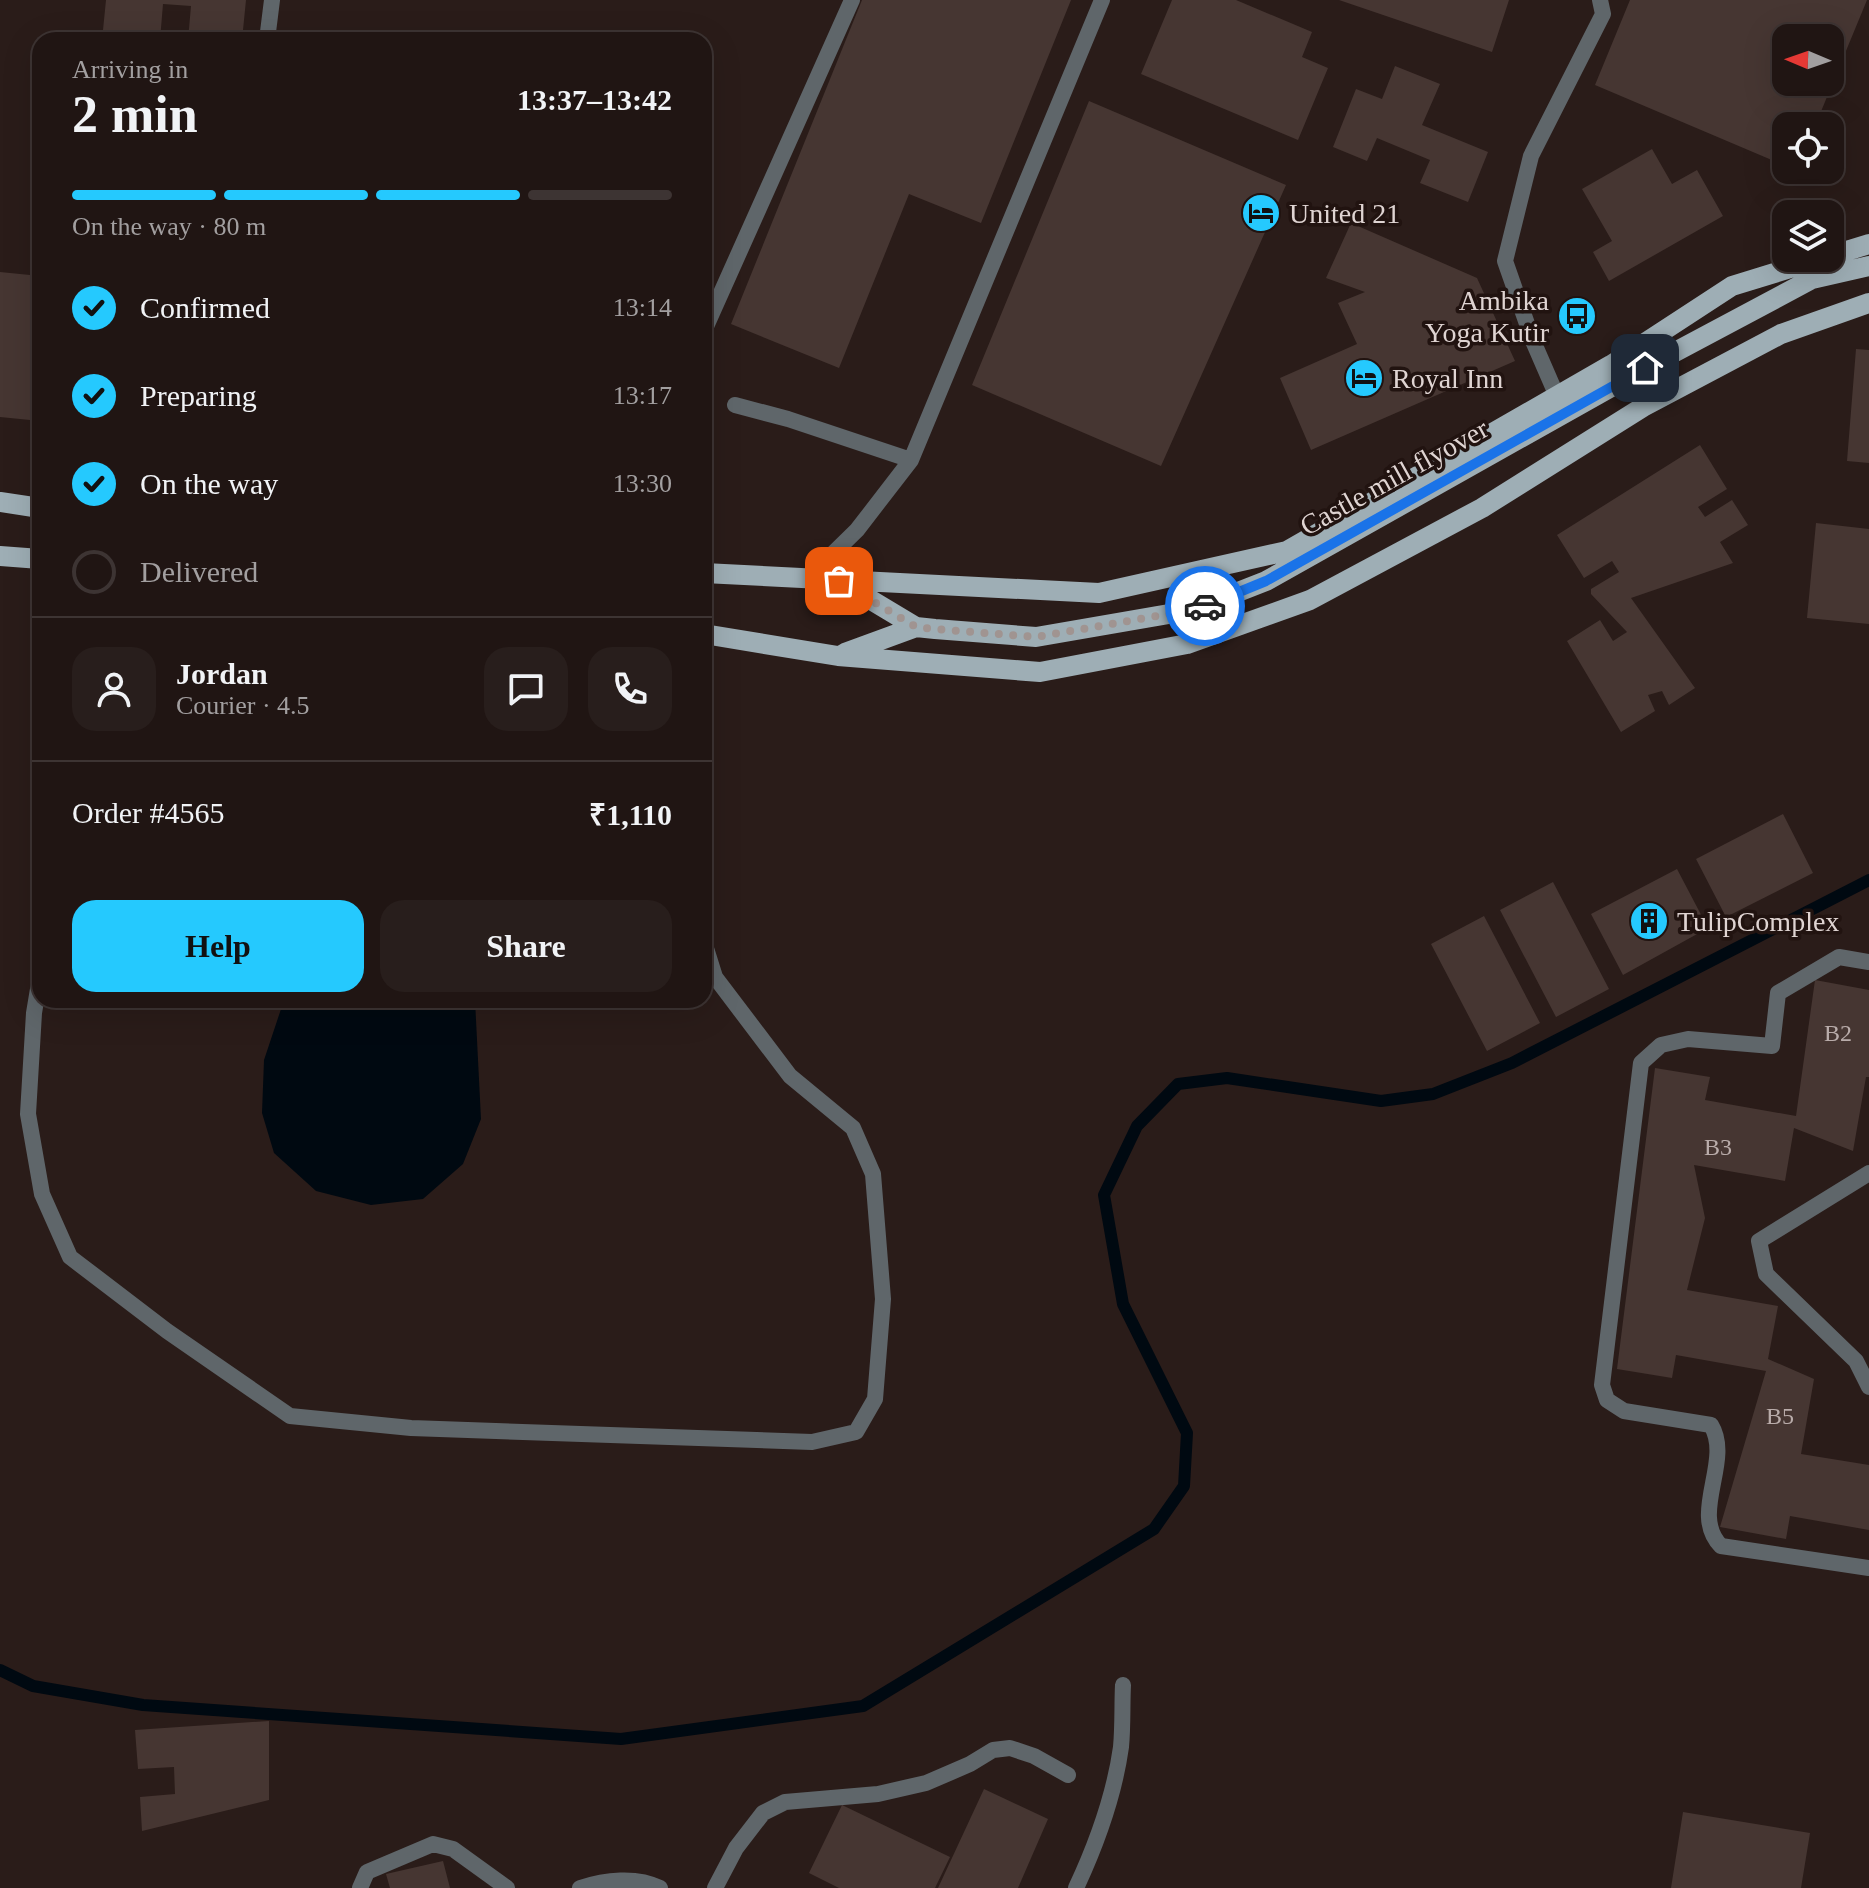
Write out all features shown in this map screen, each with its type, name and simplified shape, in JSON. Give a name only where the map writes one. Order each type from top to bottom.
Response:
[{"type":"main road","points":[[1844,252],[1869,244]]},
{"type":"main road","name":"Castle mill flyover","points":[[926,628],[1036,637],[1192,610],[1266,581],[1645,368],[1812,279],[1869,266]]},
{"type":"main road","points":[[712,573],[1099,593],[1287,551],[1611,365],[1732,286],[1778,272]]},
{"type":"main road","points":[[712,635],[838,656],[1040,672],[1187,644],[1310,600],[1482,508],[1643,407],[1781,334],[1869,303]]},
{"type":"main road","points":[[0,502],[32,507]]},
{"type":"main road","points":[[0,556],[32,558]]},
{"type":"main road","points":[[839,581],[926,628]]},
{"type":"main road","points":[[838,656],[926,628]]},
{"type":"street","points":[[268,32],[272,0]]},
{"type":"street","points":[[712,313],[852,0]]},
{"type":"street","points":[[810,576],[857,530],[911,460],[1102,0]]},
{"type":"street","points":[[1556,394],[1533,341],[1505,261],[1531,156],[1603,14],[1600,0]]},
{"type":"street","points":[[735,405],[788,419],[911,460]]},
{"type":"street","points":[[1869,962],[1839,957],[1778,993],[1772,1046],[1688,1039],[1661,1045],[1641,1063],[1602,1385],[1607,1400],[1624,1411],[1711,1425],[1719,1438],[1708,1522],[1711,1536],[1721,1546],[1869,1568]]},
{"type":"street","points":[[35,1008],[28,1114],[42,1194],[70,1257],[167,1331],[290,1416],[411,1428],[796,1442],[812,1442],[856,1432],[875,1399],[883,1299],[873,1174],[853,1128],[790,1076],[715,977],[712,967]]},
{"type":"street","points":[[1869,1173],[1759,1241],[1766,1274],[1856,1361],[1869,1387]]},
{"type":"street","points":[[1076,1888],[1101,1833],[1114,1781],[1121,1745],[1123,1685]]},
{"type":"street","points":[[715,1888],[736,1848],[763,1813],[785,1802],[878,1794],[926,1783],[993,1750],[1010,1748],[1034,1756],[1068,1775]]},
{"type":"street","points":[[360,1888],[367,1872],[433,1844],[453,1849],[507,1888]]},
{"type":"street","points":[[580,1888],[596,1883],[645,1881],[660,1888]]},
{"type":"shaded area","points":[[281,1008],[475,1008],[481,1119],[463,1164],[423,1199],[371,1205],[316,1191],[274,1153],[262,1113],[264,1060]]},
{"type":"building","points":[[106,0],[246,0],[243,32],[189,32],[191,6],[163,4],[161,32],[103,32]]},
{"type":"building","points":[[862,0],[1071,0],[981,223],[909,194],[839,368],[731,324]]},
{"type":"building","points":[[1172,0],[1236,0],[1312,32],[1302,57],[1328,68],[1298,140],[1141,74]]},
{"type":"building","points":[[1339,0],[1509,0],[1492,52]]},
{"type":"building","points":[[1630,0],[1867,0],[1844,56],[1844,24],[1772,24],[1772,96],[1827,96],[1821,112],[1772,112],[1772,160],[1595,85]]},
{"type":"building","points":[[1395,66],[1440,84],[1422,125],[1488,152],[1468,202],[1420,183],[1430,160],[1377,138],[1367,161],[1333,147],[1356,89],[1382,99]]},
{"type":"building","points":[[1089,101],[1286,185],[1161,466],[972,385]]},
{"type":"building","points":[[1652,149],[1672,184],[1697,170],[1723,216],[1609,281],[1593,252],[1612,241],[1582,189]]},
{"type":"building","points":[[1351,223],[1477,278],[1515,361],[1311,450],[1280,378],[1357,344],[1338,303],[1365,292],[1326,278]]},
{"type":"building","points":[[0,272],[32,275],[32,420],[0,417]]},
{"type":"building","points":[[1856,349],[1869,350],[1869,463],[1847,461]]},
{"type":"building","points":[[1700,445],[1727,489],[1698,507],[1705,517],[1732,500],[1748,525],[1720,542],[1733,563],[1631,598],[1695,688],[1669,705],[1662,691],[1648,695],[1655,711],[1621,732],[1567,641],[1600,620],[1613,641],[1627,632],[1591,594],[1591,589],[1619,572],[1612,561],[1584,578],[1557,535]]},
{"type":"building","points":[[1816,523],[1869,529],[1869,624],[1807,618]]},
{"type":"building","points":[[1783,814],[1813,873],[1726,917],[1696,859]]},
{"type":"building","name":"TulipComplex","points":[[1677,869],[1708,928],[1623,975],[1591,914]]},
{"type":"building","points":[[1553,882],[1609,989],[1556,1017],[1500,910]]},
{"type":"building","points":[[1484,916],[1540,1023],[1487,1051],[1431,944]]},
{"type":"building","points":[[1815,980],[1869,990],[1869,1077],[1866,1077],[1853,1151],[1794,1128],[1785,1181],[1694,1165],[1705,1218],[1687,1290],[1778,1306],[1768,1359],[1814,1379],[1801,1454],[1869,1465],[1869,1530],[1790,1516],[1786,1539],[1720,1527],[1766,1371],[1676,1355],[1672,1378],[1617,1369],[1655,1068],[1710,1077],[1705,1100],[1796,1116]]},
{"type":"building","points":[[269,1721],[269,1800],[142,1831],[140,1797],[175,1794],[174,1767],[138,1769],[135,1730]]},
{"type":"building","points":[[984,1789],[1048,1819],[1018,1888],[938,1888]]},
{"type":"building","points":[[842,1805],[950,1857],[935,1888],[839,1888],[809,1873]]},
{"type":"building","points":[[1683,1812],[1810,1833],[1801,1888],[1671,1888]]},
{"type":"building","points":[[443,1861],[450,1888],[390,1888],[386,1874]]},
{"type":"waterway","points":[[0,1670],[33,1686],[143,1705],[621,1739],[863,1706],[1154,1529],[1184,1486],[1187,1433],[1123,1304],[1104,1195],[1137,1126],[1178,1084],[1227,1078],[1381,1101],[1433,1094],[1512,1063],[1869,880]]},
{"type":"way so far","points":[[839,581],[916,627],[1036,637],[1205,606]]},
{"type":"place","name":"United 21","points":[[1261,213]]},
{"type":"place","name":"Ambika Yoga Kutir","points":[[1577,316]]},
{"type":"place","name":"Royal Inn","points":[[1364,378]]},
{"type":"place","name":"TulipComplex","points":[[1649,921]]},
{"type":"route","points":[[1205,606],[1266,581],[1645,368]]}]
